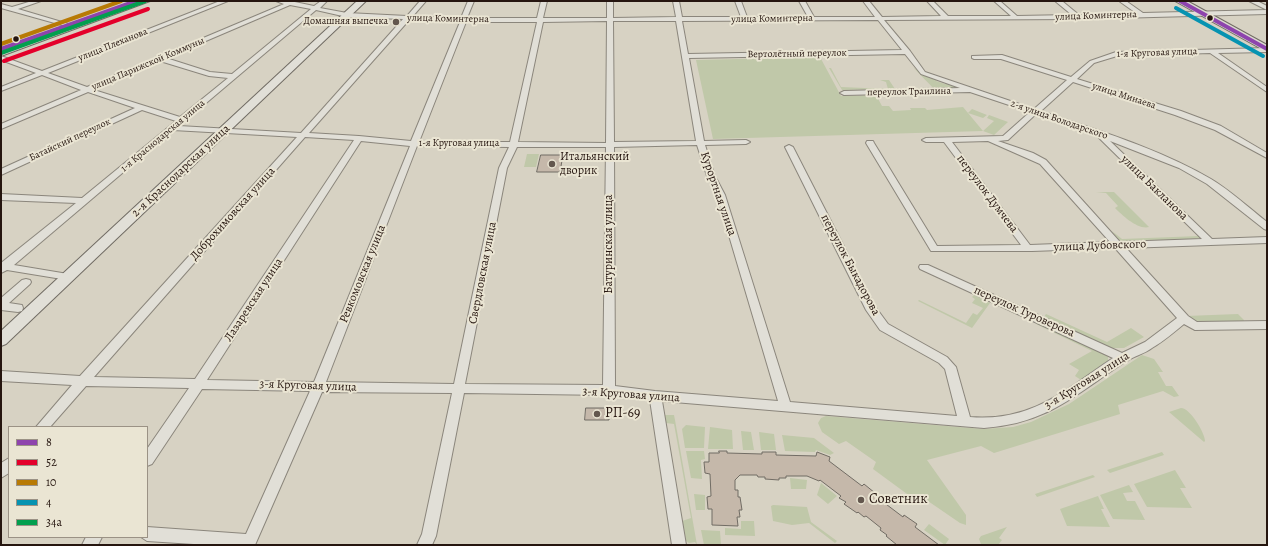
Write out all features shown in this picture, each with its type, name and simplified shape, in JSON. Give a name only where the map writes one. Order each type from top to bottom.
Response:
[{"type":"main road","points":[[1,49],[136,1]]},
{"type":"main road","points":[[1,53],[145,1]]},
{"type":"main road","points":[[1180,1],[1267,50]]},
{"type":"main road","points":[[1190,1],[1267,42]]},
{"type":"street","points":[[1,13],[38,1]]},
{"type":"street","name":"улица Плеханова","points":[[1,89],[225,1]]},
{"type":"street","name":"улица Коминтерна","points":[[279,1],[292,2],[315,9],[347,15],[408,19],[464,20],[1016,18],[1267,12]]},
{"type":"street","name":"1-я Краснодарская улица","points":[[3,268],[324,1]]},
{"type":"street","name":"2-я Краснодарская улица","points":[[1,340],[362,1]]},
{"type":"street","name":"Доброхимовская улица","points":[[43,426],[423,1]]},
{"type":"street","name":"Ревкомовская улица","points":[[249,543],[318,387],[471,1]]},
{"type":"street","name":"Свердловская улица","points":[[424,545],[429,536],[460,390],[503,168],[514,144],[542,20],[544,1]]},
{"type":"street","name":"Батуринская улица","points":[[609,390],[610,1]]},
{"type":"street","name":"Курортная улица","points":[[676,1],[702,144],[702,152],[711,176],[721,195],[785,406]]},
{"type":"street","points":[[738,1],[745,20]]},
{"type":"street","points":[[802,1],[812,19]]},
{"type":"street","name":"2-я улица Володарского","points":[[866,1],[923,72],[1098,133],[1182,166],[1210,182],[1267,227]]},
{"type":"street","points":[[930,1],[946,18]]},
{"type":"street","points":[[997,1],[1016,18]]},
{"type":"street","points":[[1058,1],[1078,17]]},
{"type":"street","points":[[1122,1],[1142,15]]},
{"type":"street","points":[[1252,1],[1267,8]]},
{"type":"street","name":"улица Парижской Коммуны","points":[[1,127],[292,2]]},
{"type":"street","points":[[1,6],[69,25]]},
{"type":"street","name":"1-я Круговая улица","points":[[1002,141],[1092,62],[1116,54],[1267,50]]},
{"type":"street","name":"Вертолётный переулок","points":[[686,56],[908,52]]},
{"type":"street","points":[[1212,52],[1267,90]]},
{"type":"street","name":"улица Минаева","points":[[974,57],[1002,57],[1178,113],[1218,128],[1267,156]]},
{"type":"street","points":[[1,58],[140,108],[181,120]]},
{"type":"street","points":[[161,59],[209,74],[234,76]]},
{"type":"street","name":"переулок Траилина","points":[[844,93],[974,90]]},
{"type":"street","name":"Батайский переулок","points":[[1,172],[140,108]]},
{"type":"street","name":"1-я Круговая улица","points":[[172,128],[359,138],[414,144],[609,145],[746,142]]},
{"type":"street","name":"улица Бакланова","points":[[1098,133],[1211,243]]},
{"type":"street","name":"Лазаревская улица","points":[[148,459],[359,138]]},
{"type":"street","points":[[926,140],[986,139],[1002,141],[1043,162],[1184,319],[1195,326],[1267,325]]},
{"type":"street","name":"переулок Думчева","points":[[947,140],[1027,247]]},
{"type":"street","name":"улица Дубовского","points":[[870,143],[934,249],[1211,243],[1267,240]]},
{"type":"street","name":"переулок Быкадорова","points":[[789,147],[870,307],[884,327],[944,360],[950,367],[965,421]]},
{"type":"street","points":[[1,197],[84,201]]},
{"type":"street","name":"переулок Туроверова","points":[[924,267],[1123,358]]},
{"type":"street","points":[[3,268],[68,277]]},
{"type":"street","points":[[1,305],[26,282]]},
{"type":"street","points":[[1,305],[18,308]]},
{"type":"street","name":"3-я Круговая улица","points":[[1,376],[84,381],[318,387],[460,390],[609,390],[655,396],[1004,423],[1027,417],[1063,399],[1123,358],[1149,345],[1184,319]]},
{"type":"street","points":[[655,396],[679,545]]},
{"type":"street","points":[[148,534],[249,543]]},
{"type":"green space","points":[[820,57],[841,96],[876,95],[882,106],[889,106],[893,111],[911,110],[910,108],[925,108],[927,110],[963,107],[983,131],[713,139],[696,60]]},
{"type":"green space","points":[[913,67],[920,73],[937,79],[936,81],[945,84],[948,83],[959,89],[934,89]]},
{"type":"green space","points":[[829,68],[831,68],[841,87],[888,89],[886,82],[880,80],[889,80],[895,89],[842,90]]},
{"type":"green space","points":[[972,109],[987,115],[983,118],[968,113]]},
{"type":"green space","points":[[989,115],[1008,122],[994,135],[983,131],[994,121],[987,118]]},
{"type":"green space","points":[[527,154],[539,154],[536,167],[524,167]]},
{"type":"green space","points":[[1096,192],[1114,192],[1149,227],[1140,226],[1131,222],[1115,208],[1118,206],[1106,193]]},
{"type":"green space","points":[[1112,231],[1122,239],[1199,236],[1202,238],[1125,243],[1120,241]]},
{"type":"green space","points":[[974,295],[990,303],[972,328],[918,301],[919,300],[966,323],[973,313],[977,315],[983,308],[972,303],[975,299],[972,297]]},
{"type":"green space","points":[[1046,314],[1107,342],[1131,328],[1144,337],[1124,348],[1110,348],[1044,317]]},
{"type":"green space","points":[[1238,314],[1244,320],[1243,323],[1191,323],[1186,316]]},
{"type":"green space","points":[[1039,320],[1105,353],[1108,357],[1108,362],[1081,380],[1075,376],[1079,370],[1069,364],[1092,351],[1036,324]]},
{"type":"green space","points":[[1142,355],[1154,359],[1163,372],[1158,372],[1166,386],[1172,386],[1179,396],[1174,397],[1163,391],[1118,405],[1120,414],[994,453],[981,446],[927,460],[966,515],[966,525],[960,523],[925,499],[918,502],[873,469],[876,462],[846,441],[839,444],[822,432],[818,423],[821,418],[826,416],[983,429],[1013,427],[1031,422],[1069,404]]},
{"type":"green space","points":[[1181,408],[1185,409],[1193,416],[1200,427],[1204,437],[1204,442],[1169,412]]},
{"type":"green space","points":[[664,415],[674,415],[697,545],[695,542],[689,543],[685,540],[682,521],[691,518],[674,424],[666,423]]},
{"type":"green space","points":[[686,425],[705,427],[704,448],[685,448],[682,429]]},
{"type":"green space","points":[[710,427],[732,430],[733,449],[708,449]]},
{"type":"green space","points":[[741,431],[751,432],[754,450],[743,450]]},
{"type":"green space","points":[[759,432],[774,434],[776,450],[761,450]]},
{"type":"green space","points":[[782,435],[814,438],[834,453],[830,455],[816,450],[815,452],[785,451]]},
{"type":"green space","points":[[686,451],[704,451],[705,459],[701,460],[702,479],[691,478]]},
{"type":"green space","points":[[1162,452],[1164,455],[1110,473],[1107,470]]},
{"type":"green space","points":[[1175,470],[1186,488],[1180,488],[1192,508],[1147,507],[1134,484]]},
{"type":"green space","points":[[1093,475],[1095,477],[1037,497],[1035,494]]},
{"type":"green space","points":[[790,478],[807,480],[806,489],[791,489]]},
{"type":"green space","points":[[821,483],[837,496],[828,504],[817,495]]},
{"type":"green space","points":[[1129,485],[1133,492],[1123,493],[1127,501],[1135,501],[1145,520],[1113,519],[1100,495]]},
{"type":"green space","points":[[694,494],[705,495],[705,510],[696,510]]},
{"type":"green space","points":[[1098,496],[1104,509],[1101,509],[1110,527],[1067,526],[1060,509]]},
{"type":"green space","points":[[771,506],[807,507],[811,522],[837,541],[835,543],[809,523],[792,525],[773,521]]},
{"type":"green space","points":[[741,521],[754,521],[755,536],[725,535],[725,528],[741,529]]},
{"type":"green space","points":[[929,524],[949,539],[945,545],[924,530]]},
{"type":"green space","points":[[1007,527],[999,538],[1002,540],[998,545],[981,544],[979,539],[981,536]]},
{"type":"green space","points":[[701,530],[720,531],[721,545],[704,545]]},
{"type":"building","name":"Итальянский дворик","points":[[541,155],[563,155],[560,172],[537,172]]},
{"type":"building","name":"РП-69","points":[[586,408],[610,408],[609,420],[585,420]]},
{"type":"building","name":"Советник","points":[[719,451],[727,451],[727,453],[762,454],[762,452],[776,452],[776,455],[816,456],[817,452],[830,457],[829,461],[862,486],[864,484],[875,493],[874,495],[903,517],[904,515],[917,524],[915,527],[939,545],[897,545],[880,530],[881,528],[866,516],[864,517],[844,504],[846,502],[839,498],[841,496],[820,480],[819,481],[807,476],[786,476],[786,478],[779,478],[779,480],[765,479],[765,477],[758,477],[757,475],[740,475],[735,480],[735,490],[738,490],[738,497],[740,497],[742,510],[739,510],[740,517],[737,517],[738,526],[712,525],[712,509],[708,509],[707,497],[711,496],[710,474],[705,473],[704,462],[709,462],[709,453],[719,453]]},
{"type":"transit line","name":"10","points":[[1,44],[121,1]]},
{"type":"transit line","name":"8","points":[[1,49],[136,1]]},
{"type":"transit line","name":"34а","points":[[1,53],[145,1]]},
{"type":"transit line","name":"8","points":[[1180,1],[1267,49]]},
{"type":"transit line","name":"4","points":[[1176,8],[1263,56]]},
{"type":"transit line","name":"52","points":[[4,61],[148,9]]},
{"type":"place","name":"Домашняя выпечка","points":[[396,22]]},
{"type":"place","name":"Итальянский дворик","points":[[552,164]]},
{"type":"place","name":"РП-69","points":[[597,414]]},
{"type":"place","name":"Советник","points":[[861,500]]}]
